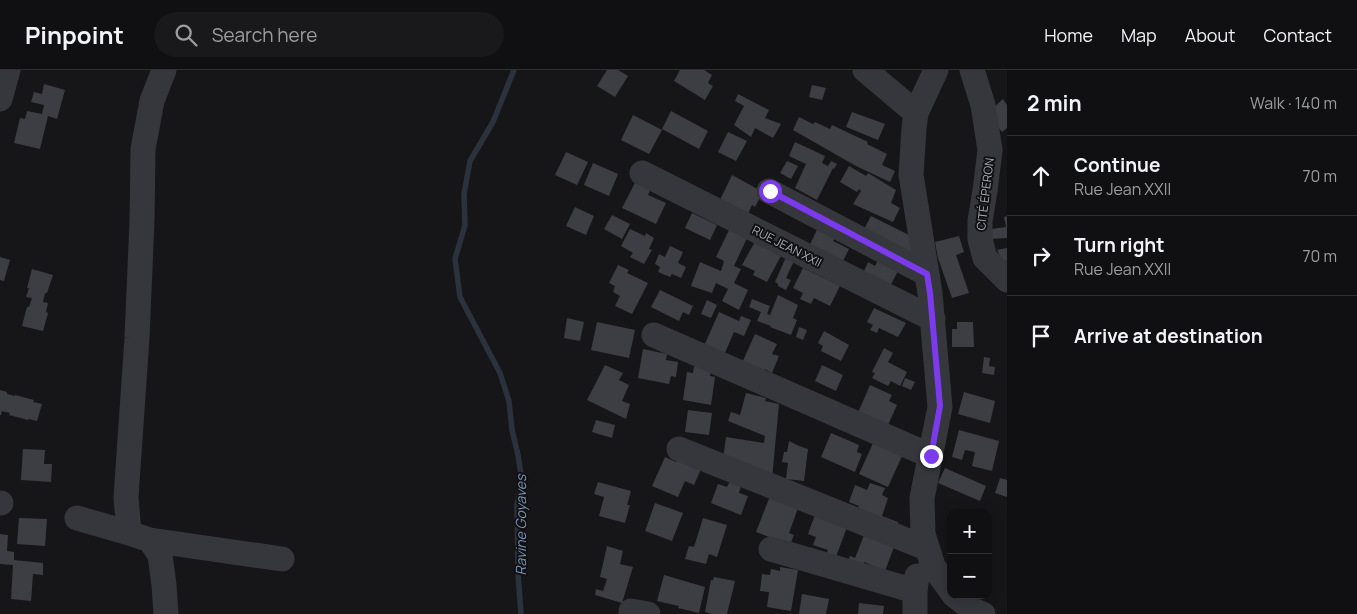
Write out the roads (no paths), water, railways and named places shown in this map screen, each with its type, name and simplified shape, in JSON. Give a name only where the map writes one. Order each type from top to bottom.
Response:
[{"type":"street","points":[[0,99],[8,70]]},
{"type":"street","points":[[164,70],[152,101],[143,150],[137,338],[126,498],[140,536],[160,555],[166,614]]},
{"type":"street","points":[[865,70],[916,113]]},
{"type":"street","points":[[771,548],[915,603],[922,540],[922,498],[940,406],[927,274],[912,175],[916,113],[936,70]]},
{"type":"street","name":"CITÉ ÉPERON","points":[[972,70],[983,105],[990,150],[980,221],[980,239],[986,258],[1007,280]]},
{"type":"street","name":"RUE JEAN XXII","points":[[642,173],[932,319]]},
{"type":"street","points":[[770,191],[927,274]]},
{"type":"street","points":[[654,334],[931,456]]},
{"type":"street","points":[[679,449],[922,540],[933,566],[947,585]]},
{"type":"street","points":[[77,518],[140,536],[282,559]]},
{"type":"street","points":[[959,599],[973,610],[983,614]]},
{"type":"waterway","name":"Ravine Goyaves","points":[[514,70],[493,122],[470,161],[464,194],[465,225],[455,259],[460,297],[500,373],[509,401],[512,430],[522,481],[517,505],[521,614]]}]
